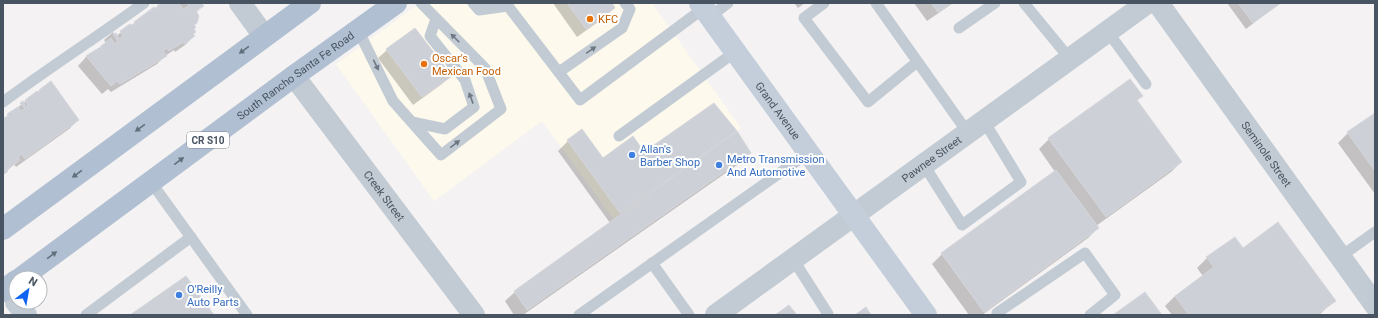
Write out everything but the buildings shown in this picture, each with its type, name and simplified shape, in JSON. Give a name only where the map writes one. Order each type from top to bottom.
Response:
[{"type":"main road","points":[[3,228],[310,3]]},
{"type":"main road","name":"South Rancho Santa Fe Road","points":[[37,270],[151,182],[294,76],[396,3]]},
{"type":"main road","name":"Grand Avenue","points":[[705,9],[853,216],[926,315]]},
{"type":"street","points":[[240,3],[264,36]]},
{"type":"street","name":"Pawnee Street","points":[[716,315],[1149,3]]},
{"type":"street","name":"Seminole Street","points":[[1149,3],[1340,256],[1375,305]]},
{"type":"street","name":"Creek Street","points":[[294,76],[474,315]]},
{"type":"lane","points":[[3,102],[45,71],[107,30],[144,3]]},
{"type":"lane","points":[[358,30],[393,101],[441,155],[501,109],[485,68],[421,3]]},
{"type":"lane","points":[[473,3],[479,10],[508,4],[580,100],[705,9],[728,3]]},
{"type":"lane","points":[[559,72],[622,28],[630,9],[625,3]]},
{"type":"lane","points":[[824,3],[804,18],[868,102],[917,62]]},
{"type":"lane","points":[[876,3],[917,62],[976,127],[1022,182],[962,225],[924,165]]},
{"type":"lane","points":[[959,28],[995,3]]},
{"type":"lane","points":[[1024,3],[1070,59]]},
{"type":"lane","points":[[412,122],[446,129],[474,107],[465,80],[430,36],[436,19]]},
{"type":"lane","points":[[1108,32],[1146,84]]},
{"type":"lane","points":[[619,136],[735,52]]},
{"type":"lane","points":[[579,315],[808,153]]},
{"type":"lane","points":[[151,182],[246,315]]},
{"type":"lane","points":[[1340,256],[1375,232]]},
{"type":"lane","points":[[86,315],[191,237]]},
{"type":"lane","points":[[999,315],[997,313],[1085,253],[1115,295],[1090,315]]},
{"type":"lane","points":[[793,259],[828,314]]},
{"type":"lane","points":[[652,263],[689,315]]},
{"type":"shaded area","points":[[420,3],[652,3],[741,128],[613,219],[542,121],[434,201],[336,64]]},
{"type":"place","name":"KFC","points":[[590,19]]},
{"type":"place","name":"Oscar's Mexican Food","points":[[424,64]]},
{"type":"place","name":"Allan's Barber Shop","points":[[632,155]]},
{"type":"place","name":"Metro Transmission And Automotive","points":[[719,165]]},
{"type":"place","name":"O'Reilly Auto Parts","points":[[179,295]]}]
